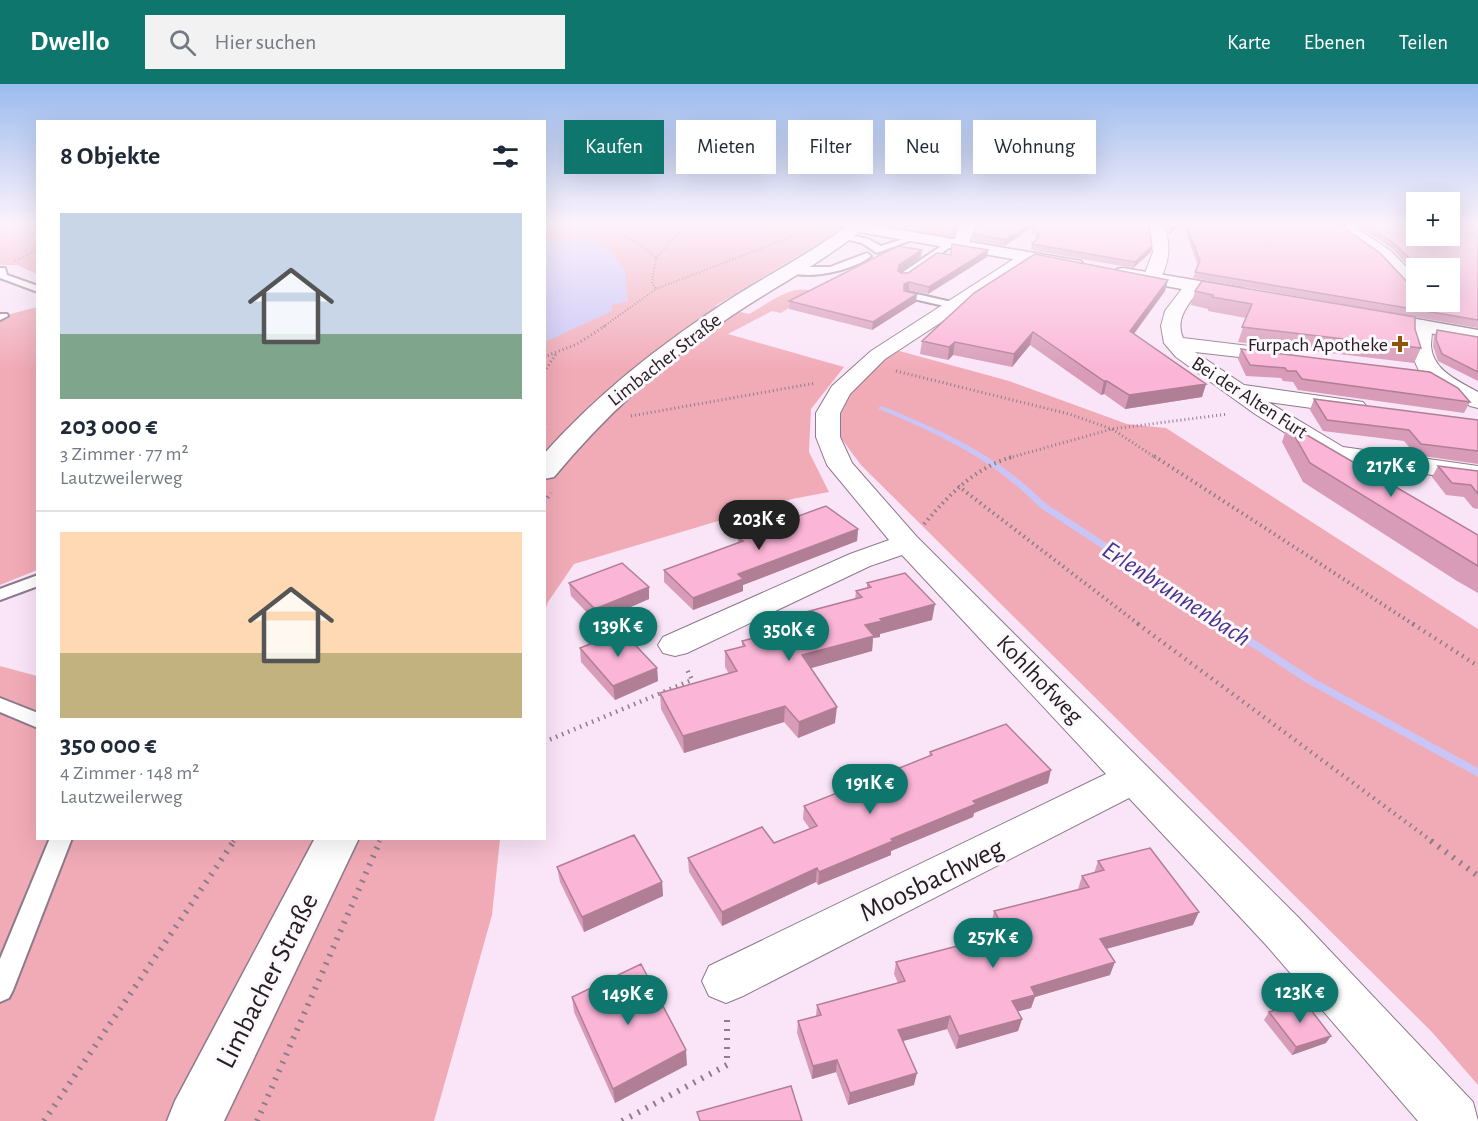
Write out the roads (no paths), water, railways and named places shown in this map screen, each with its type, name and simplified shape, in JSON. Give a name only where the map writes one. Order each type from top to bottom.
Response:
[{"type":"main road","name":"Limbacher Straße","points":[[546,466],[553,449],[625,385],[676,344],[785,273]]},
{"type":"main road","points":[[1126,273],[1261,298]]},
{"type":"main road","points":[[1353,314],[1427,318],[1443,330],[1478,336]]},
{"type":"main road","name":"Limbacher Straße","points":[[195,1121],[336,840]]},
{"type":"street","name":"Kohlhofweg","points":[[1003,273],[952,305],[861,370],[840,391],[828,413],[828,437],[840,465],[908,543],[1283,932],[1454,1121]]},
{"type":"street","points":[[1152,278],[1154,273]]},
{"type":"street","name":"Bei der Alten Furt","points":[[1192,286],[1171,316],[1169,327],[1174,343],[1183,353],[1263,409],[1386,483]]},
{"type":"street","points":[[1427,318],[1421,350],[1421,373],[1478,401]]},
{"type":"street","points":[[1174,343],[1297,358]]},
{"type":"street","points":[[1240,392],[1376,410]]},
{"type":"street","points":[[1338,454],[1478,474]]},
{"type":"street","points":[[675,645],[861,560],[908,543]]},
{"type":"street","name":"Moosbachweg","points":[[726,981],[1135,777]]},
{"type":"lane","points":[[2,273],[2,276],[36,288]]},
{"type":"lane","points":[[903,276],[907,273]]},
{"type":"lane","points":[[908,295],[952,305]]},
{"type":"lane","points":[[0,595],[36,581]]},
{"type":"lane","points":[[5,711],[36,720]]},
{"type":"lane","points":[[0,990],[60,840]]},
{"type":"waterway","name":"Erlenbrunnenbach","points":[[881,408],[946,437],[988,460],[1008,473],[1042,505],[1309,680],[1478,773]]},
{"type":"place","name":"Furpach Apotheke","points":[[1400,344]]}]
